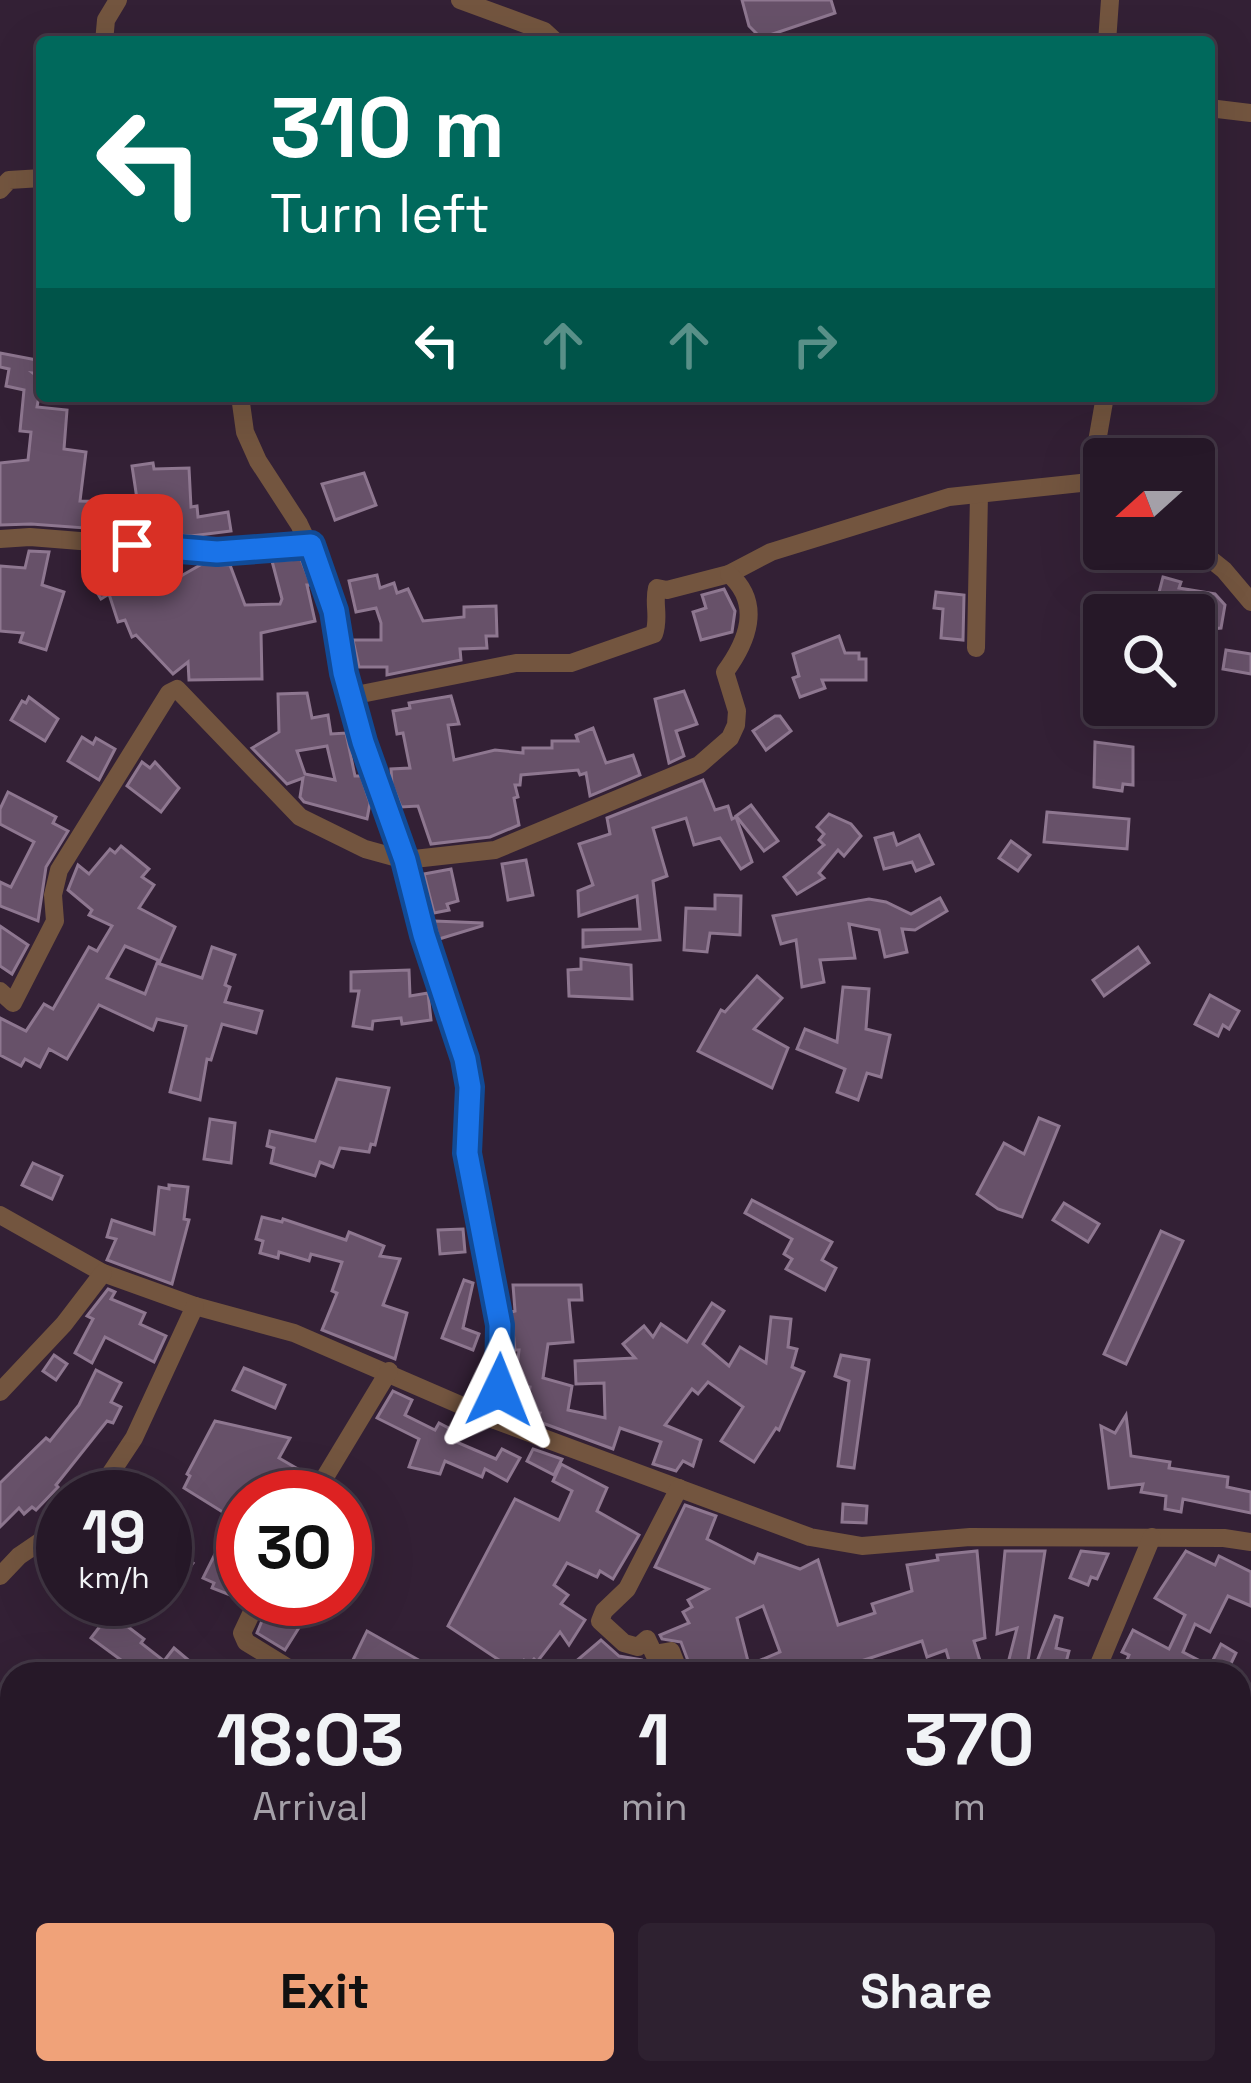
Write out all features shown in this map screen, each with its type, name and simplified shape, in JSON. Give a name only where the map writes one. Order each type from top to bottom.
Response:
[{"type":"street","points":[[105,36],[106,20],[118,0]]},
{"type":"street","points":[[460,0],[549,36]]},
{"type":"street","points":[[1108,36],[1110,0]]},
{"type":"street","points":[[1215,109],[1251,112]]},
{"type":"street","points":[[0,190],[9,180],[36,178]]},
{"type":"street","points":[[241,402],[245,432],[311,545],[334,611],[351,696],[465,1059],[470,1087],[467,1153],[500,1325],[502,1361],[495,1420]]},
{"type":"street","points":[[1101,438],[1104,402]]},
{"type":"street","points":[[351,696],[516,662],[589,658],[654,634],[657,588],[667,590],[729,574],[771,552],[949,497],[1083,487]]},
{"type":"street","points":[[976,648],[980,494]]},
{"type":"street","points":[[0,539],[30,537],[217,552],[311,545]]},
{"type":"street","points":[[1215,563],[1251,602]]},
{"type":"street","points":[[0,991],[13,1003],[55,921],[53,895],[59,870],[169,693],[177,689],[300,817],[365,849],[405,860],[495,850],[670,780],[718,751],[736,724],[737,711],[725,672],[745,645],[751,609],[729,574]]},
{"type":"street","points":[[0,1215],[103,1273],[195,1306],[294,1333],[495,1420],[810,1537],[862,1546],[970,1537],[1251,1542]]},
{"type":"street","points":[[0,1392],[64,1324],[103,1273]]},
{"type":"street","points":[[113,1470],[134,1438],[195,1306]]},
{"type":"street","points":[[330,1470],[389,1371]]},
{"type":"street","points":[[675,1662],[671,1651],[653,1654],[647,1639],[638,1647],[624,1643],[600,1621],[627,1589],[679,1488]]},
{"type":"street","points":[[1100,1662],[1151,1537]]},
{"type":"street","points":[[0,1576],[36,1544]]},
{"type":"street","points":[[246,1626],[242,1634],[246,1642],[278,1662]]},
{"type":"building","points":[[742,0],[831,0],[835,13],[767,36],[759,36],[749,26]]},
{"type":"building","points":[[0,353],[36,360],[37,407],[67,410],[64,449],[86,452],[80,501],[113,502],[112,530],[0,525],[0,463],[28,460],[31,432],[20,431],[24,390],[6,386],[9,369],[0,367]]},
{"type":"building","points":[[153,463],[154,469],[189,468],[191,507],[197,506],[198,517],[228,512],[231,531],[191,536],[142,532],[132,466]]},
{"type":"building","points":[[364,473],[376,505],[335,520],[322,484]]},
{"type":"building","points":[[29,551],[49,552],[42,585],[64,592],[46,650],[20,642],[23,633],[0,631],[0,566],[25,568]]},
{"type":"building","points":[[301,559],[311,585],[307,585],[315,621],[261,633],[262,679],[189,680],[188,662],[173,674],[136,635],[132,637],[125,620],[118,622],[109,594],[101,599],[88,577],[118,561],[160,561],[160,588],[202,564],[230,565],[245,605],[280,604],[272,561]]},
{"type":"building","points":[[377,575],[380,588],[394,583],[397,593],[408,589],[423,621],[464,617],[464,607],[496,606],[497,636],[486,636],[487,648],[460,649],[461,660],[387,675],[387,667],[359,667],[353,640],[381,640],[381,623],[376,608],[356,612],[349,581]]},
{"type":"building","points":[[1163,577],[1181,582],[1179,588],[1215,594],[1159,594]]},
{"type":"building","points":[[724,589],[735,611],[732,632],[701,640],[693,612],[706,608],[702,595]]},
{"type":"building","points":[[936,592],[964,595],[963,640],[941,638],[943,609],[934,608]]},
{"type":"building","points":[[1215,594],[1225,605],[1221,628],[1215,629]]},
{"type":"building","points":[[839,636],[845,653],[859,653],[859,659],[866,659],[866,680],[822,680],[825,688],[800,697],[793,678],[799,676],[793,654]]},
{"type":"building","points":[[1226,650],[1251,654],[1251,674],[1223,669]]},
{"type":"building","points":[[684,691],[697,724],[676,731],[684,756],[669,763],[655,699]]},
{"type":"building","points":[[307,693],[312,718],[328,715],[331,734],[346,733],[355,776],[361,776],[370,803],[367,819],[304,802],[300,797],[303,778],[287,784],[252,748],[279,732],[278,694]],"holes":[[[327,746],[335,780],[305,774],[297,751]]]},
{"type":"building","points":[[451,696],[459,724],[448,725],[454,760],[495,750],[523,753],[523,748],[552,748],[552,741],[578,741],[576,735],[593,728],[606,763],[633,755],[640,775],[590,796],[586,773],[580,775],[578,770],[521,775],[514,798],[519,825],[490,837],[431,844],[418,806],[401,807],[392,784],[391,769],[410,768],[393,711],[410,708],[409,703]]},
{"type":"building","points":[[29,697],[58,719],[45,741],[11,720]]},
{"type":"building","points":[[775,716],[791,731],[766,750],[753,731]]},
{"type":"building","points":[[82,737],[93,744],[96,738],[115,749],[99,780],[68,761]]},
{"type":"building","points":[[1095,742],[1133,747],[1133,785],[1123,784],[1122,791],[1094,787]]},
{"type":"building","points":[[142,762],[150,768],[155,762],[179,788],[161,812],[127,786]]},
{"type":"building","points":[[703,780],[715,810],[728,806],[732,819],[736,817],[752,862],[741,869],[720,838],[694,845],[686,818],[653,828],[667,876],[653,881],[660,940],[583,947],[583,930],[640,929],[637,896],[579,916],[578,891],[593,885],[579,844],[610,834],[607,818]]},
{"type":"building","points":[[8,792],[56,817],[53,823],[68,831],[46,867],[38,921],[0,906],[0,882],[11,887],[34,842],[0,824],[0,809]]},
{"type":"building","points":[[751,805],[778,841],[764,851],[736,816]]},
{"type":"building","points":[[1047,812],[1129,819],[1127,849],[1044,842]]},
{"type":"building","points":[[829,814],[851,824],[861,836],[844,856],[838,850],[819,873],[824,878],[797,894],[784,877],[824,845],[819,840],[824,834],[817,827]]},
{"type":"building","points":[[893,833],[897,845],[919,835],[933,864],[916,871],[912,862],[884,869],[875,838]]},
{"type":"building","points":[[1011,841],[1030,855],[1018,871],[999,858]]},
{"type":"building","points":[[121,846],[149,869],[142,877],[154,885],[139,908],[175,927],[160,961],[125,946],[107,978],[145,994],[157,963],[202,978],[212,947],[235,955],[225,1002],[262,1011],[256,1033],[222,1024],[211,1060],[207,1059],[200,1100],[170,1092],[186,1026],[157,1019],[153,1030],[99,1005],[67,1059],[49,1049],[40,1067],[25,1059],[21,1066],[0,1055],[0,1018],[26,1031],[44,1004],[53,1009],[89,947],[97,951],[112,926],[89,915],[92,910],[68,890],[78,865],[89,874],[110,849],[115,853]]},
{"type":"building","points":[[526,860],[533,895],[508,900],[502,864]]},
{"type":"building","points":[[451,869],[458,901],[447,904],[449,910],[434,913],[424,874]]},
{"type":"building","points":[[715,895],[741,896],[740,935],[710,933],[707,952],[684,950],[686,908],[715,909]]},
{"type":"building","points":[[940,898],[947,911],[915,930],[902,929],[907,952],[885,957],[879,930],[849,924],[855,958],[820,960],[824,982],[802,987],[796,940],[781,944],[773,916],[869,899],[911,914]]},
{"type":"building","points":[[434,921],[482,923],[482,926],[439,939]]},
{"type":"building","points":[[0,926],[28,945],[12,974],[0,966]]},
{"type":"building","points":[[1138,947],[1149,963],[1104,996],[1093,980]]},
{"type":"building","points":[[581,959],[631,965],[632,999],[569,996],[568,970],[581,969]]},
{"type":"building","points":[[409,970],[410,996],[428,993],[431,1020],[373,1021],[372,1029],[353,1026],[359,991],[351,991],[351,972]]},
{"type":"building","points":[[757,976],[782,998],[754,1029],[788,1048],[772,1088],[698,1051],[721,1010],[725,1012]]},
{"type":"building","points":[[843,987],[869,989],[866,1029],[890,1035],[881,1077],[867,1073],[858,1100],[837,1092],[845,1069],[797,1049],[805,1029],[837,1042]]},
{"type":"building","points":[[1210,995],[1239,1011],[1229,1029],[1223,1025],[1218,1036],[1195,1024]]},
{"type":"building","points":[[337,1079],[389,1088],[375,1145],[371,1144],[369,1152],[340,1148],[333,1167],[320,1162],[315,1176],[271,1163],[270,1131],[315,1141]]},
{"type":"building","points":[[1039,1118],[1059,1126],[1022,1217],[998,1209],[977,1194],[1004,1143],[1024,1154]]},
{"type":"building","points":[[210,1119],[235,1123],[231,1163],[204,1159]]},
{"type":"building","points":[[33,1163],[62,1176],[52,1199],[22,1185]]},
{"type":"building","points":[[169,1185],[188,1187],[184,1219],[189,1220],[172,1284],[107,1260],[116,1239],[107,1237],[112,1220],[154,1234],[159,1187],[169,1189]]},
{"type":"building","points":[[752,1200],[832,1242],[822,1260],[836,1268],[825,1290],[786,1269],[792,1259],[784,1254],[792,1239],[745,1213]]},
{"type":"building","points":[[1064,1203],[1099,1224],[1088,1242],[1053,1220]]},
{"type":"building","points":[[262,1217],[283,1219],[346,1240],[349,1232],[384,1246],[380,1256],[400,1259],[383,1305],[407,1313],[395,1359],[322,1330],[337,1293],[332,1291],[342,1262],[311,1254],[309,1261],[279,1252],[278,1258],[260,1253],[263,1241],[256,1239]]},
{"type":"building","points":[[463,1229],[465,1252],[440,1254],[438,1230]]},
{"type":"building","points":[[1161,1231],[1183,1241],[1126,1364],[1104,1354]]},
{"type":"building","points":[[464,1280],[473,1283],[463,1328],[479,1334],[473,1350],[442,1338]]},
{"type":"building","points":[[513,1285],[581,1285],[582,1300],[569,1300],[573,1342],[548,1344],[543,1378],[572,1386],[568,1410],[605,1418],[604,1383],[576,1384],[575,1361],[635,1358],[623,1344],[644,1326],[653,1337],[661,1324],[687,1342],[712,1303],[724,1311],[703,1344],[729,1366],[740,1347],[766,1363],[771,1317],[791,1319],[788,1347],[797,1349],[792,1367],[804,1372],[779,1430],[754,1462],[721,1441],[743,1407],[708,1382],[698,1394],[692,1389],[665,1425],[701,1440],[693,1466],[683,1461],[676,1471],[653,1464],[661,1442],[620,1428],[613,1449],[537,1421],[540,1413],[526,1411],[530,1387],[515,1385],[519,1350],[515,1350],[511,1312],[515,1311]]},
{"type":"building","points":[[108,1289],[115,1292],[111,1299],[145,1313],[140,1324],[166,1336],[154,1362],[105,1337],[92,1363],[75,1353],[93,1319],[87,1316]]},
{"type":"building","points":[[54,1355],[67,1364],[56,1380],[43,1371]]},
{"type":"building","points":[[841,1355],[869,1360],[854,1468],[838,1466],[849,1381],[835,1376]]},
{"type":"building","points":[[244,1368],[285,1385],[275,1408],[233,1390]]},
{"type":"building","points":[[96,1370],[121,1383],[111,1402],[121,1407],[113,1423],[107,1421],[68,1470],[36,1470],[36,1510],[32,1507],[24,1514],[19,1508],[0,1527],[0,1483],[46,1438],[50,1441],[79,1405]]},
{"type":"building","points":[[393,1391],[412,1400],[405,1415],[435,1430],[439,1423],[458,1433],[454,1441],[496,1459],[502,1449],[520,1458],[507,1481],[485,1469],[482,1477],[445,1461],[440,1474],[409,1467],[419,1439],[377,1418]]},
{"type":"building","points":[[1126,1415],[1131,1456],[1170,1462],[1169,1468],[1228,1477],[1227,1487],[1251,1492],[1251,1513],[1183,1499],[1181,1512],[1165,1509],[1166,1496],[1141,1492],[1143,1484],[1109,1488],[1101,1426],[1115,1433]]},
{"type":"building","points":[[215,1421],[290,1438],[279,1458],[300,1470],[216,1470],[216,1508],[192,1493],[189,1470]]},
{"type":"building","points":[[533,1449],[562,1459],[554,1475],[527,1461]]},
{"type":"building","points":[[561,1464],[607,1488],[597,1511],[639,1535],[613,1579],[567,1563],[554,1585],[568,1595],[561,1604],[585,1620],[569,1645],[560,1632],[537,1662],[498,1662],[448,1626],[515,1499],[559,1520],[572,1491],[553,1481]]},
{"type":"building","points":[[843,1504],[867,1506],[866,1523],[842,1522]]},
{"type":"building","points":[[685,1505],[716,1516],[707,1539],[754,1563],[758,1554],[800,1569],[818,1560],[838,1625],[875,1613],[872,1604],[912,1591],[907,1565],[938,1560],[937,1555],[977,1551],[985,1638],[974,1641],[980,1662],[950,1662],[946,1650],[927,1657],[922,1641],[858,1662],[756,1662],[780,1652],[763,1606],[737,1618],[748,1662],[688,1662],[681,1642],[660,1635],[689,1623],[683,1612],[692,1607],[688,1600],[708,1589],[655,1567]]},
{"type":"building","points":[[1005,1551],[1045,1551],[1028,1662],[1008,1662],[1017,1628],[997,1634]]},
{"type":"building","points":[[1081,1551],[1108,1554],[1097,1579],[1091,1577],[1088,1585],[1070,1578]]},
{"type":"building","points":[[1186,1551],[1215,1565],[1219,1556],[1251,1572],[1251,1606],[1228,1596],[1210,1632],[1195,1624],[1183,1652],[1202,1662],[1126,1662],[1129,1655],[1122,1652],[1133,1630],[1169,1649],[1185,1615],[1155,1598]]},
{"type":"building","points":[[216,1552],[216,1590],[203,1578]]},
{"type":"building","points":[[1055,1616],[1062,1618],[1056,1648],[1069,1651],[1066,1662],[1037,1662]]},
{"type":"building","points":[[100,1626],[127,1626],[164,1661],[174,1648],[191,1662],[124,1662],[91,1638]]},
{"type":"building","points":[[260,1626],[300,1626],[285,1650],[257,1633]]},
{"type":"building","points":[[367,1631],[422,1662],[352,1662]]},
{"type":"building","points":[[601,1640],[619,1656],[644,1662],[575,1662]]},
{"type":"building","points":[[1221,1644],[1236,1653],[1232,1662],[1212,1662]]},
{"type":"route","points":[[132,545],[217,552],[311,545],[334,611],[344,673],[363,742],[405,860],[465,1059],[470,1087],[467,1153],[500,1325],[499,1390]]}]
